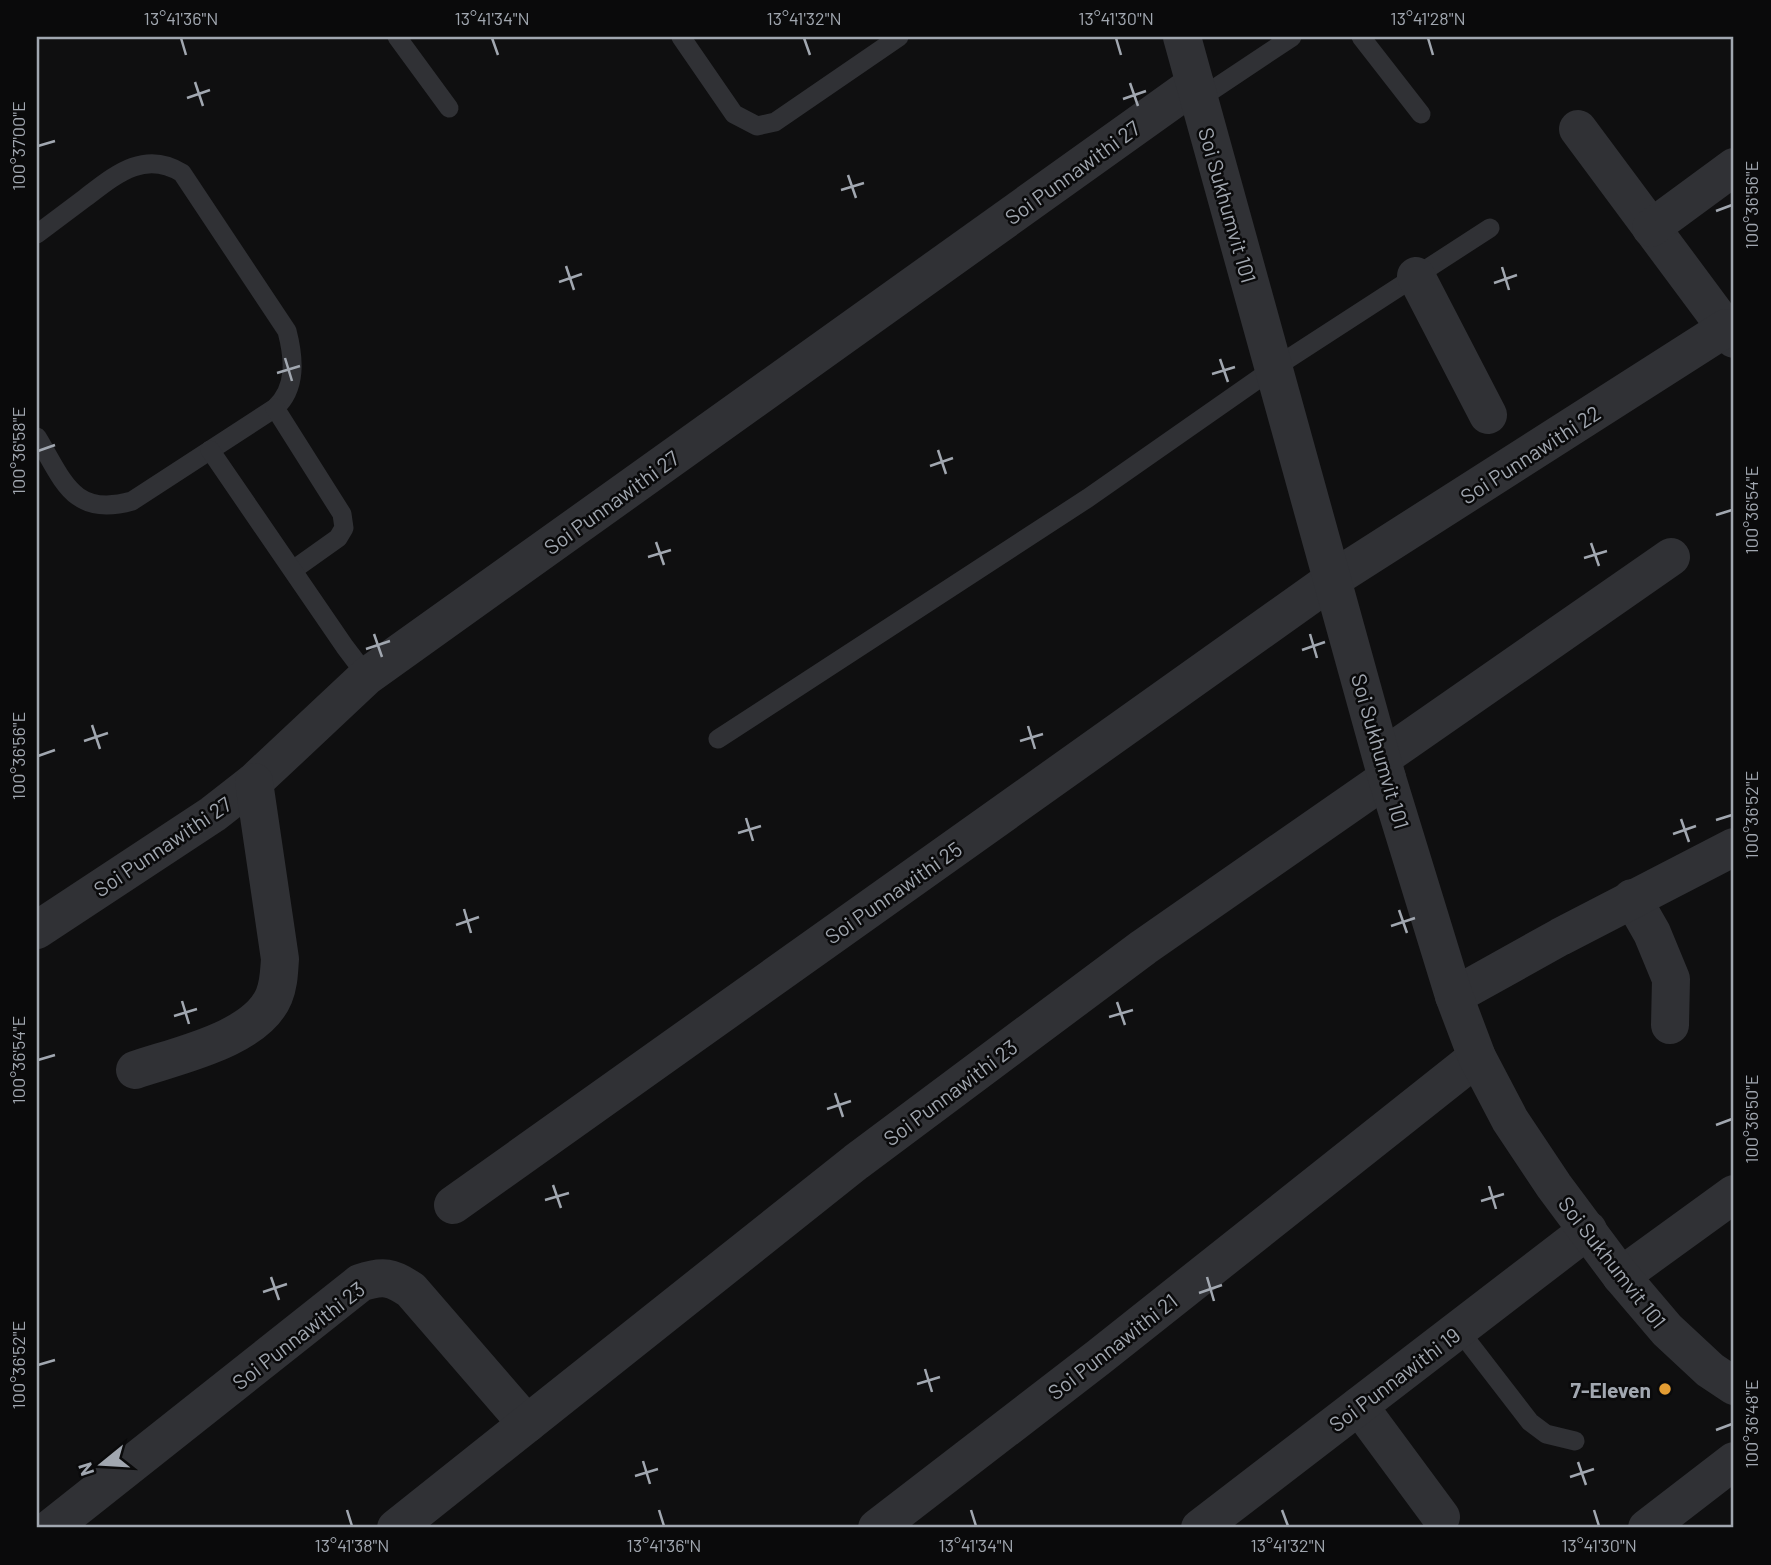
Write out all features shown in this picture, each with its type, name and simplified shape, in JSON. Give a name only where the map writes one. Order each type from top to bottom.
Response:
[{"type":"street","name":"Soi Sukhumvit 101","points":[[1182,37],[1334,579],[1384,768],[1454,996],[1478,1057],[1510,1120],[1554,1186],[1621,1276],[1667,1330],[1710,1370],[1734,1386]]},
{"type":"street","name":"Soi Punnawithi 27","points":[[37,930],[213,814],[254,782],[367,676],[1197,92]]},
{"type":"street","name":"Soi Punnawithi 22","points":[[1334,579],[1730,334],[1578,129]]},
{"type":"street","points":[[1651,228],[1734,167]]},
{"type":"street","points":[[1416,276],[1488,415]]},
{"type":"street","name":"Soi Punnawithi 23","points":[[396,1528],[878,1146],[1671,557]]},
{"type":"street","name":"Soi Punnawithi 25","points":[[453,1205],[1334,579]]},
{"type":"street","points":[[135,1070],[226,1038],[263,1013],[273,998],[279,981],[280,959],[254,782]]},
{"type":"street","points":[[1454,996],[1632,898],[1734,847]]},
{"type":"street","points":[[1632,898],[1652,933],[1671,979],[1670,1025]]},
{"type":"street","name":"Soi Punnawithi 21","points":[[877,1528],[1099,1357],[1478,1057]]},
{"type":"street","points":[[1621,1276],[1734,1194]]},
{"type":"street","name":"Soi Punnawithi 19","points":[[1200,1528],[1588,1230]]},
{"type":"street","name":"Soi Punnawithi 23","points":[[51,1528],[360,1283],[376,1278],[396,1279],[411,1290],[527,1424]]},
{"type":"street","points":[[1359,1406],[1441,1517]]},
{"type":"street","points":[[1647,1528],[1734,1461]]},
{"type":"lane","points":[[397,37],[449,108]]},
{"type":"lane","points":[[681,37],[734,114],[757,126],[775,122],[890,39]]},
{"type":"lane","points":[[1197,92],[1292,37]]},
{"type":"lane","points":[[1361,37],[1421,114]]},
{"type":"lane","points":[[37,234],[121,170],[153,163],[168,166],[182,173],[287,331],[291,353],[291,381],[285,399],[131,501],[98,506],[72,494],[37,437]]},
{"type":"lane","points":[[718,739],[1088,498],[1274,368],[1490,228]]},
{"type":"lane","points":[[275,408],[342,514],[344,528],[338,538],[293,570]]},
{"type":"lane","points":[[210,450],[367,676]]},
{"type":"lane","points":[[1458,1330],[1530,1422],[1546,1434],[1575,1441]]},
{"type":"place","name":"7-Eleven","points":[[1665,1389]]}]
